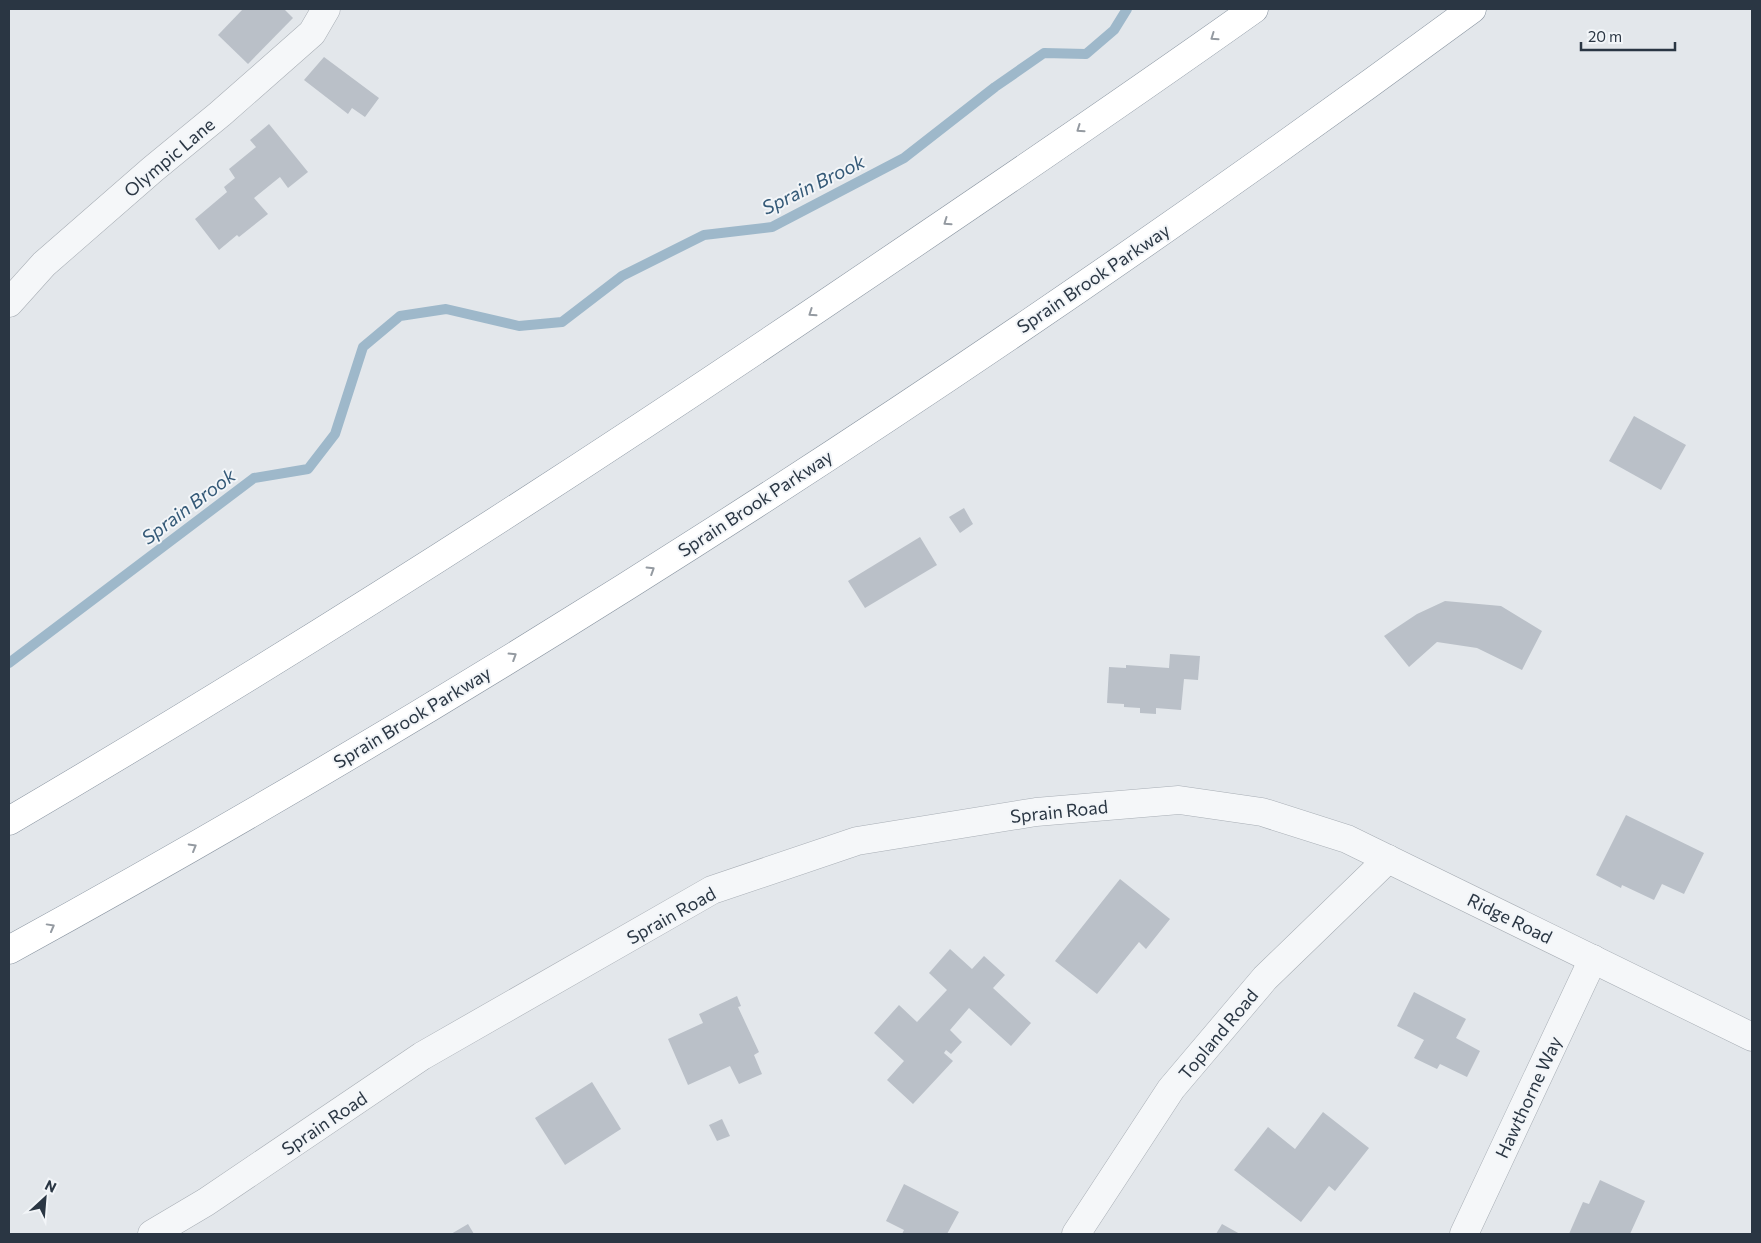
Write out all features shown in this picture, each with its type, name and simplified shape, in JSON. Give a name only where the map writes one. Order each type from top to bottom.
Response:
[{"type":"highway","points":[[9,821],[364,606],[549,487],[931,233],[1254,9]]},
{"type":"highway","name":"Sprain Brook Parkway","points":[[9,950],[186,851],[375,740],[578,616],[771,494],[954,373],[1152,238],[1472,9]]},
{"type":"street","name":"Olympic Lane","points":[[9,303],[44,264],[153,168],[220,114],[312,33],[326,9]]},
{"type":"street","name":"Sprain Road","points":[[152,1234],[206,1202],[422,1056],[712,890],[858,841],[1036,812],[1179,800],[1262,812]]},
{"type":"street","name":"Ridge Road","points":[[1262,812],[1347,839],[1752,1037]]},
{"type":"street","name":"Topland Road","points":[[1076,1234],[1178,1082],[1264,978],[1388,859]]},
{"type":"street","name":"Hawthorne Way","points":[[1464,1234],[1593,959]]},
{"type":"building","points":[[243,9],[284,9],[293,18],[248,64],[218,35]]},
{"type":"building","points":[[324,57],[379,98],[365,117],[352,108],[348,114],[304,80]]},
{"type":"building","points":[[269,124],[308,172],[288,188],[280,177],[254,198],[268,214],[219,250],[195,219],[227,192],[224,187],[235,178],[229,169],[256,147],[250,140]]},
{"type":"building","points":[[1634,416],[1686,445],[1661,490],[1609,461]]},
{"type":"building","points":[[964,508],[973,524],[960,533],[949,517]]},
{"type":"building","points":[[920,537],[937,565],[865,608],[848,581]]},
{"type":"building","points":[[1445,601],[1501,606],[1542,631],[1522,670],[1477,648],[1437,642],[1409,667],[1384,636],[1417,614]]},
{"type":"building","points":[[1170,654],[1200,656],[1198,680],[1184,679],[1181,710],[1156,708],[1156,714],[1140,713],[1140,708],[1124,707],[1124,704],[1107,703],[1109,667],[1126,668],[1126,665],[1169,668]]},
{"type":"building","points":[[1626,815],[1704,853],[1684,894],[1662,884],[1654,900],[1622,885],[1621,888],[1596,875]]},
{"type":"building","points":[[1120,879],[1170,919],[1146,949],[1139,942],[1097,994],[1055,961]]},
{"type":"building","points":[[950,949],[972,969],[984,956],[1005,975],[993,988],[1031,1023],[1011,1046],[969,1008],[950,1030],[962,1042],[951,1054],[946,1050],[944,1053],[953,1061],[913,1104],[887,1080],[904,1061],[874,1033],[899,1005],[917,1022],[947,990],[929,973]]},
{"type":"building","points":[[1414,992],[1466,1019],[1456,1038],[1480,1051],[1467,1077],[1440,1064],[1437,1069],[1414,1058],[1424,1040],[1397,1026]]},
{"type":"building","points":[[737,996],[741,1006],[738,1007],[759,1052],[754,1055],[762,1074],[739,1084],[730,1066],[688,1085],[668,1039],[703,1023],[699,1014]]},
{"type":"building","points":[[592,1082],[621,1129],[565,1165],[535,1118]]},
{"type":"building","points":[[1323,1112],[1369,1148],[1335,1191],[1329,1186],[1301,1222],[1234,1170],[1268,1127],[1295,1149]]},
{"type":"building","points":[[722,1119],[730,1136],[717,1141],[709,1125]]},
{"type":"building","points":[[1600,1180],[1645,1201],[1630,1234],[1569,1234],[1583,1202],[1589,1204]]},
{"type":"building","points":[[904,1184],[959,1212],[947,1234],[902,1234],[904,1230],[886,1221]]},
{"type":"building","points":[[468,1224],[474,1234],[451,1234]]},
{"type":"building","points":[[1222,1224],[1240,1234],[1216,1234]]},
{"type":"waterway","name":"Sprain Brook","points":[[9,663],[254,478],[308,469],[335,434],[363,347],[400,316],[446,309],[519,326],[562,322],[622,276],[704,235],[772,227],[904,158],[995,87],[1044,53],[1086,54],[1114,30],[1127,9]]}]
